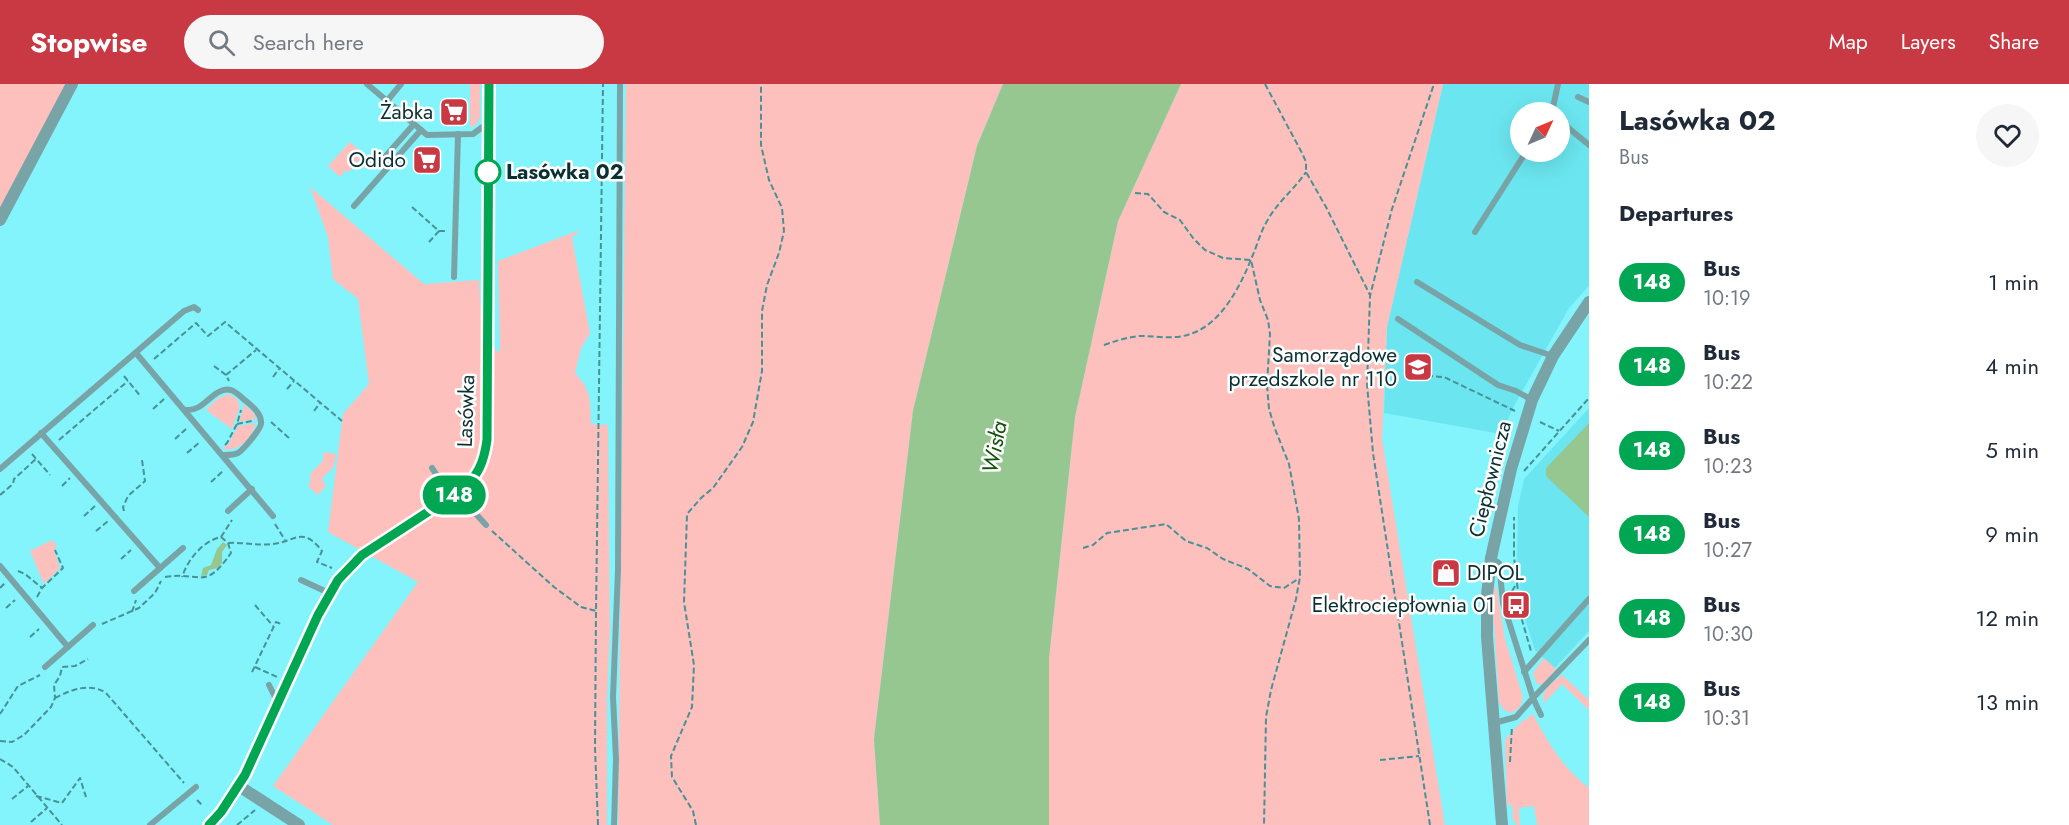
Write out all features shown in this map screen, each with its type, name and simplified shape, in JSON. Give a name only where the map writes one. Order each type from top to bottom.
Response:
[{"type":"street","points":[[0,220],[72,84]]},
{"type":"street","name":"Lasówka","points":[[209,825],[239,786],[329,593],[350,565],[456,494],[470,483],[481,467],[487,440],[489,84]]},
{"type":"street","name":"Ciepłownicza","points":[[1502,825],[1487,637],[1487,595],[1491,558],[1532,400],[1553,356],[1587,310]]},
{"type":"street","points":[[239,786],[299,825]]},
{"type":"lane","points":[[367,84],[427,135],[473,134],[489,122]]},
{"type":"lane","points":[[387,101],[401,84]]},
{"type":"lane","points":[[614,825],[616,759],[613,697],[618,570],[620,84]]},
{"type":"lane","points":[[1554,102],[1558,84]]},
{"type":"lane","points":[[1578,97],[1589,102]]},
{"type":"lane","points":[[377,166],[414,124]]},
{"type":"lane","points":[[1570,129],[1589,145]]},
{"type":"lane","points":[[354,206],[421,130]]},
{"type":"lane","points":[[454,277],[458,134]]},
{"type":"lane","points":[[1475,232],[1520,162]]},
{"type":"lane","points":[[1418,282],[1520,345],[1553,356]]},
{"type":"lane","points":[[0,469],[190,307],[198,310]]},
{"type":"lane","points":[[1398,319],[1498,385],[1532,400]]},
{"type":"lane","points":[[138,352],[273,516]]},
{"type":"lane","points":[[185,410],[193,411],[202,407],[225,390],[235,392],[255,409],[260,420],[259,430],[238,453],[224,455]]},
{"type":"lane","points":[[41,433],[160,568]]},
{"type":"lane","points":[[432,468],[486,525]]},
{"type":"lane","points":[[228,511],[252,489]]},
{"type":"lane","points":[[134,591],[183,548]]},
{"type":"lane","points":[[1491,558],[1499,563],[1503,603],[1533,699],[1541,715]]},
{"type":"lane","points":[[0,566],[68,647]]},
{"type":"lane","points":[[301,580],[329,593]]},
{"type":"lane","points":[[1524,672],[1589,599]]},
{"type":"lane","points":[[45,670],[68,647],[95,626]]},
{"type":"lane","points":[[1493,723],[1512,719],[1589,640]]},
{"type":"lane","points":[[269,685],[278,702]]},
{"type":"lane","points":[[150,825],[196,787]]},
{"type":"path","points":[[598,825],[595,748],[603,84]]},
{"type":"path","points":[[696,825],[693,811],[672,777],[670,756],[692,708],[694,665],[684,602],[687,514],[719,480],[742,447],[753,422],[762,371],[762,311],[767,285],[779,253],[784,231],[782,208],[769,180],[761,145],[761,84]]},
{"type":"path","points":[[1265,84],[1302,153],[1306,162],[1306,172],[1370,296]]},
{"type":"path","points":[[1430,825],[1373,453],[1367,384],[1370,296],[1392,209],[1434,84]]},
{"type":"path","points":[[455,100],[462,100],[463,127],[470,127]]},
{"type":"path","points":[[1104,345],[1128,337],[1189,335],[1209,325],[1228,302],[1251,260],[1266,223],[1280,202],[1300,182],[1306,172]]},
{"type":"path","points":[[1135,193],[1148,194],[1164,212],[1180,220],[1205,250],[1223,258],[1251,260]]},
{"type":"path","points":[[412,207],[439,231],[456,232]]},
{"type":"path","points":[[429,242],[439,231]]},
{"type":"path","points":[[1251,260],[1270,334],[1267,386],[1269,409],[1290,464],[1299,519],[1300,577],[1266,717],[1264,825]]},
{"type":"path","points":[[138,352],[150,362],[195,323],[208,336],[225,322],[342,421]]},
{"type":"path","points":[[214,366],[226,375],[256,350]]},
{"type":"path","points":[[273,376],[279,369]]},
{"type":"path","points":[[122,374],[141,397]]},
{"type":"path","points":[[1427,376],[1444,377],[1559,431]]},
{"type":"path","points":[[52,445],[128,381]]},
{"type":"path","points":[[287,389],[294,381]]},
{"type":"path","points":[[153,409],[168,396]]},
{"type":"path","points":[[1521,474],[1589,398]]},
{"type":"path","points":[[314,411],[320,403]]},
{"type":"path","points":[[175,439],[192,424]]},
{"type":"path","points":[[218,449],[227,443],[237,424]]},
{"type":"path","points":[[187,453],[204,439]]},
{"type":"path","points":[[30,453],[50,475]]},
{"type":"path","points":[[0,495],[36,459]]},
{"type":"path","points":[[128,532],[123,507],[128,496],[145,482],[142,460]]},
{"type":"path","points":[[211,482],[229,467]]},
{"type":"path","points":[[84,516],[99,503]]},
{"type":"path","points":[[1514,510],[1514,556],[1522,620],[1530,649],[1533,652],[1536,651]]},
{"type":"path","points":[[96,531],[112,518]]},
{"type":"path","points":[[1083,548],[1093,545],[1107,533],[1166,524],[1186,541],[1207,548],[1223,559],[1248,569],[1270,586],[1284,588],[1296,582],[1300,577]]},
{"type":"path","points":[[486,525],[554,587],[581,607],[596,611]]},
{"type":"path","points":[[228,543],[272,544],[298,536],[314,540],[322,551],[318,562],[332,568]]},
{"type":"path","points":[[95,626],[139,608],[154,593],[163,578],[201,579],[218,570],[231,553],[228,543],[221,537],[210,539],[197,551],[182,577]]},
{"type":"path","points":[[121,559],[136,546]]},
{"type":"path","points":[[12,569],[25,574],[42,588],[63,568],[55,550]]},
{"type":"path","points":[[1503,603],[1517,583]]},
{"type":"path","points":[[6,608],[22,594]]},
{"type":"path","points":[[255,605],[273,626]]},
{"type":"path","points":[[252,672],[276,621],[281,624]]},
{"type":"path","points":[[30,637],[46,623],[51,627]]},
{"type":"path","points":[[0,741],[12,742],[24,735],[51,707],[55,698],[54,685],[70,655],[68,647]]},
{"type":"path","points":[[53,670],[75,666],[88,659]]},
{"type":"path","points":[[255,667],[279,678]]},
{"type":"path","points":[[0,714],[18,686],[45,670]]},
{"type":"path","points":[[55,698],[70,690],[86,687],[102,690],[187,787]]},
{"type":"path","points":[[1509,770],[1512,719]]},
{"type":"path","points":[[1380,760],[1420,756]]},
{"type":"path","points":[[0,759],[13,767],[62,825]]},
{"type":"path","points":[[36,796],[62,803],[80,778],[86,797]]},
{"type":"path","points":[[12,799],[28,786]]},
{"type":"path","points":[[194,796],[202,806]]},
{"type":"path","points":[[31,822],[47,808]]},
{"type":"path","points":[[237,825],[257,808]]},
{"type":"shaded area","points":[[0,84],[68,84],[0,219]]},
{"type":"shaded area","points":[[470,84],[480,84],[480,117],[476,125],[470,127]]},
{"type":"shaded area","points":[[626,84],[1003,84],[977,146],[913,411],[874,739],[880,825],[618,825]]},
{"type":"shaded area","points":[[1181,84],[1443,84],[1387,327],[1382,439],[1445,825],[1049,825],[1049,658],[1075,417],[1118,221]]},
{"type":"shaded area","points":[[1443,84],[1589,84],[1589,286],[1569,308],[1514,406],[1501,434],[1384,413],[1387,327]]},
{"type":"shaded area","points":[[350,142],[364,154],[349,172],[346,170],[340,177],[328,166]]},
{"type":"shaded area","points":[[310,187],[424,284],[479,280],[482,337],[500,353],[498,261],[580,230],[572,238],[590,333],[581,348],[575,373],[587,391],[591,424],[608,425],[610,631],[607,698],[607,825],[333,825],[273,786],[418,582],[328,532],[343,414],[369,384],[358,299],[333,279],[328,237]]},
{"type":"shaded area","points":[[228,394],[236,398],[240,406],[232,429],[206,410],[217,399]]},
{"type":"shaded area","points":[[243,404],[254,413],[256,419],[239,422]]},
{"type":"shaded area","points":[[1589,408],[1589,631],[1554,669],[1535,650],[1523,613],[1517,556],[1518,506],[1524,479]]},
{"type":"shaded area","points":[[256,423],[252,433],[239,447],[222,448],[228,445],[238,426]]},
{"type":"shaded area","points":[[324,452],[336,454],[334,466],[322,479],[326,486],[318,495],[309,487],[311,473],[322,462]]},
{"type":"shaded area","points":[[52,540],[57,546],[54,550],[60,568],[44,584],[30,551]]},
{"type":"shaded area","points":[[1496,586],[1505,639],[1523,697],[1520,707],[1511,713],[1504,710],[1499,702],[1493,610]]},
{"type":"shaded area","points":[[1544,658],[1556,669],[1543,684],[1537,684],[1533,673]]},
{"type":"shaded area","points":[[1562,675],[1589,700],[1589,710],[1562,684],[1544,703],[1546,691]]},
{"type":"shaded area","points":[[1533,714],[1557,754],[1571,772],[1589,788],[1589,825],[1537,825],[1534,806],[1519,808],[1520,825],[1513,820],[1512,805],[1507,805],[1505,740],[1519,724]]},
{"type":"water","name":"Wisła","points":[[1003,84],[1181,84],[1118,221],[1075,417],[1049,658],[1049,825],[880,825],[874,739],[913,411],[977,146]]},
{"type":"water","points":[[1589,423],[1589,517],[1546,476],[1546,468]]},
{"type":"water","points":[[223,542],[227,545],[222,552],[222,563],[218,568],[209,570],[207,575],[201,576],[203,568],[211,565],[217,549]]},
{"type":"bus line","name":"148","points":[[209,825],[221,812],[245,775],[318,615],[338,580],[362,555],[460,491],[470,483],[481,467],[487,440],[489,84]]},
{"type":"place","name":"Żabka","points":[[454,112]]},
{"type":"place","name":"Odido","points":[[427,160]]},
{"type":"place","name":"Lasówka 02","points":[[488,172]]},
{"type":"place","name":"Samorządowe przedszkole nr 110","points":[[1418,367]]},
{"type":"place","name":"DIPOL","points":[[1446,573]]},
{"type":"place","name":"Elektrociepłownia 01","points":[[1516,605]]}]
